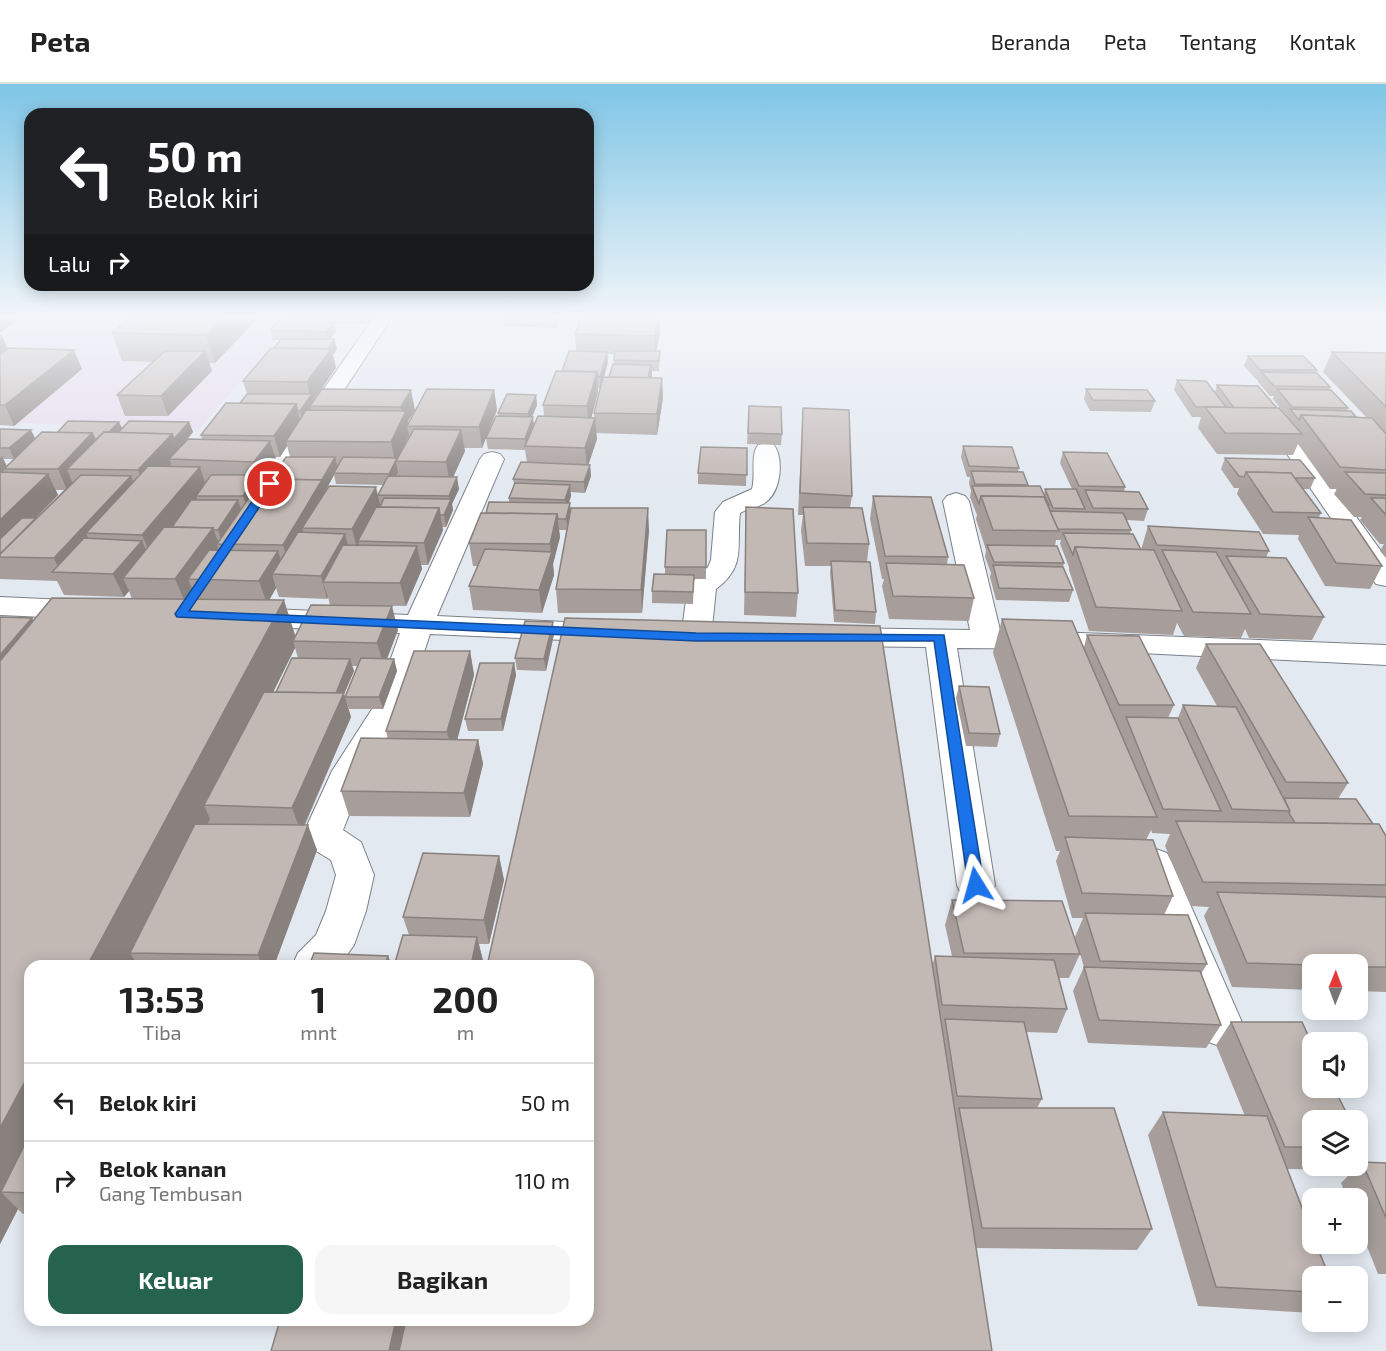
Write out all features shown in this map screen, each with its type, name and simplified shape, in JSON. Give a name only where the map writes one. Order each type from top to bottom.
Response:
[{"type":"street","points":[[253,508],[344,375]]},
{"type":"street","points":[[1281,429],[1386,578]]},
{"type":"street","points":[[696,637],[702,586],[715,577],[725,564],[728,513],[734,505],[749,502],[758,497],[766,484],[766,450]]},
{"type":"street","points":[[319,960],[333,945],[346,911],[355,875],[348,852],[329,840],[324,830],[349,771],[390,707],[418,625],[492,459]]},
{"type":"street","points":[[956,501],[987,637]]},
{"type":"street","points":[[0,606],[113,611]]},
{"type":"street","points":[[217,616],[638,634]]},
{"type":"street","points":[[812,637],[1059,639],[1386,655]]},
{"type":"street","points":[[940,637],[976,885]]},
{"type":"street","points":[[1059,639],[1073,672]]},
{"type":"street","points":[[1142,837],[1222,1027]]},
{"type":"shaded area","points":[[0,375],[246,375],[198,430],[0,422]]},
{"type":"building","points":[[0,375],[42,375],[5,405],[0,405]]},
{"type":"building","points":[[139,375],[181,375],[161,396],[117,395]]},
{"type":"building","points":[[248,375],[312,375],[307,382],[243,381]]},
{"type":"building","points":[[554,375],[596,375],[587,406],[543,405]]},
{"type":"building","points":[[610,375],[649,375],[648,378],[609,377]]},
{"type":"building","points":[[1264,375],[1319,375],[1330,387],[1274,386]]},
{"type":"building","points":[[1355,375],[1386,375],[1386,407]]},
{"type":"building","points":[[603,377],[662,378],[657,414],[594,413]]},
{"type":"building","points":[[1177,380],[1206,381],[1226,407],[1196,407]]},
{"type":"building","points":[[1217,385],[1258,386],[1277,408],[1234,408]]},
{"type":"building","points":[[322,389],[411,390],[401,407],[310,406]]},
{"type":"building","points":[[427,389],[494,390],[479,427],[407,426]]},
{"type":"building","points":[[1086,389],[1147,390],[1155,401],[1093,400]]},
{"type":"building","points":[[1277,389],[1331,390],[1348,408],[1292,407]]},
{"type":"building","points":[[247,394],[312,394],[298,411],[296,404],[240,403]]},
{"type":"building","points":[[507,394],[536,395],[528,414],[498,413]]},
{"type":"building","points":[[226,403],[296,404],[274,436],[201,435]]},
{"type":"building","points":[[749,406],[781,407],[782,434],[748,433]]},
{"type":"building","points":[[1205,407],[1279,408],[1302,434],[1225,433]]},
{"type":"building","points":[[803,408],[849,410],[852,496],[800,493]]},
{"type":"building","points":[[1290,409],[1351,411],[1356,417],[1301,415],[1299,420]]},
{"type":"building","points":[[306,410],[406,411],[391,442],[286,441]]},
{"type":"building","points":[[1301,415],[1372,418],[1386,434],[1386,470],[1340,467]]},
{"type":"building","points":[[496,416],[533,417],[525,439],[486,438]]},
{"type":"building","points":[[538,416],[595,418],[585,448],[525,446]]},
{"type":"building","points":[[68,421],[119,422],[109,432],[104,432],[95,439],[92,433],[57,433]]},
{"type":"building","points":[[129,421],[189,422],[174,439],[172,434],[118,433]]},
{"type":"building","points":[[0,429],[31,430],[9,448],[0,448]]},
{"type":"building","points":[[414,429],[461,430],[446,462],[396,461]]},
{"type":"building","points":[[42,432],[92,433],[58,469],[4,469]]},
{"type":"building","points":[[104,432],[172,434],[138,470],[67,469]]},
{"type":"building","points":[[188,439],[270,441],[254,462],[169,459]]},
{"type":"building","points":[[963,446],[1012,447],[1019,468],[969,466]]},
{"type":"building","points":[[701,447],[747,448],[747,475],[698,473]]},
{"type":"building","points":[[1063,452],[1107,453],[1125,487],[1079,486]]},
{"type":"building","points":[[286,457],[335,457],[322,480],[271,479]]},
{"type":"building","points":[[343,457],[397,458],[389,474],[334,473]]},
{"type":"building","points":[[1225,458],[1300,460],[1315,478],[1294,478],[1291,473],[1246,472],[1244,477],[1239,476]]},
{"type":"building","points":[[521,462],[590,465],[584,482],[513,479]]},
{"type":"building","points":[[148,466],[200,467],[142,535],[86,533]]},
{"type":"building","points":[[971,471],[1023,472],[1028,485],[975,484]]},
{"type":"building","points":[[0,472],[48,474],[0,520]]},
{"type":"building","points":[[1246,472],[1291,473],[1321,513],[1273,512]]},
{"type":"building","points":[[1345,472],[1386,473],[1386,495],[1365,494]]},
{"type":"building","points":[[81,475],[131,476],[54,558],[0,557],[0,554]]},
{"type":"building","points":[[211,475],[257,475],[243,496],[196,496]]},
{"type":"building","points":[[388,476],[457,477],[449,496],[378,495]]},
{"type":"building","points":[[262,479],[322,480],[283,545],[217,544]]},
{"type":"building","points":[[515,483],[570,485],[565,500],[509,498]]},
{"type":"building","points":[[329,486],[376,487],[352,529],[302,528]]},
{"type":"building","points":[[972,486],[1040,486],[1049,505],[1044,497],[981,496],[979,504]]},
{"type":"building","points":[[1045,489],[1076,489],[1085,509],[1053,508]]},
{"type":"building","points":[[1085,490],[1139,492],[1148,509],[1093,508]]},
{"type":"building","points":[[873,496],[931,497],[948,557],[885,556]]},
{"type":"building","points":[[981,496],[1044,497],[1059,531],[993,530]]},
{"type":"building","points":[[384,498],[451,499],[444,515],[440,515],[439,508],[380,507]]},
{"type":"building","points":[[1371,498],[1386,498],[1386,515]]},
{"type":"building","points":[[191,500],[238,500],[218,530],[172,527]]},
{"type":"building","points":[[489,502],[570,503],[566,519],[558,519],[557,514],[486,513]]},
{"type":"building","points":[[376,507],[439,508],[424,543],[358,541]]},
{"type":"building","points":[[746,507],[793,509],[798,593],[745,592]]},
{"type":"building","points":[[803,507],[862,508],[869,544],[807,543]]},
{"type":"building","points":[[571,508],[648,508],[641,590],[556,589]]},
{"type":"building","points":[[1050,511],[1123,513],[1131,530],[1058,529]]},
{"type":"building","points":[[481,513],[557,514],[550,544],[469,543]]},
{"type":"building","points":[[1308,517],[1351,520],[1382,566],[1336,563]]},
{"type":"building","points":[[22,518],[36,518],[0,554],[0,539]]},
{"type":"building","points":[[1148,526],[1259,532],[1269,551],[1157,545]]},
{"type":"building","points":[[164,527],[213,528],[175,579],[123,578]]},
{"type":"building","points":[[667,530],[706,530],[706,567],[665,567]]},
{"type":"building","points":[[298,532],[345,534],[321,576],[272,574]]},
{"type":"building","points":[[1063,533],[1133,534],[1141,550],[1075,547],[1073,555]]},
{"type":"building","points":[[84,538],[142,541],[113,574],[52,572]]},
{"type":"building","points":[[343,545],[417,546],[400,583],[323,582]]},
{"type":"building","points":[[987,545],[1057,546],[1064,563],[994,562]]},
{"type":"building","points":[[1075,547],[1154,550],[1182,611],[1096,607]]},
{"type":"building","points":[[485,549],[552,552],[539,590],[469,586]]},
{"type":"building","points":[[209,550],[278,551],[259,581],[188,579]]},
{"type":"building","points":[[1162,550],[1216,552],[1251,614],[1193,612]]},
{"type":"building","points":[[1226,556],[1286,558],[1324,617],[1260,614]]},
{"type":"building","points":[[831,561],[870,562],[876,612],[835,610]]},
{"type":"building","points":[[886,563],[964,565],[974,598],[893,596]]},
{"type":"building","points":[[993,565],[1063,567],[1073,590],[999,588]]},
{"type":"building","points":[[654,574],[694,575],[693,592],[652,591]]},
{"type":"building","points":[[52,598],[284,600],[90,960],[24,960],[24,1083],[0,1128],[0,661]]},
{"type":"building","points":[[311,605],[392,606],[377,643],[293,641]]},
{"type":"building","points":[[0,617],[32,618],[0,655]]},
{"type":"building","points":[[565,618],[880,626],[992,1351],[399,1351],[405,1326],[594,1326],[594,960],[488,960]]},
{"type":"building","points":[[1002,619],[1072,621],[1157,817],[1069,816]]},
{"type":"building","points":[[525,621],[553,622],[544,659],[515,658]]},
{"type":"building","points":[[1087,635],[1139,636],[1174,705],[1119,705]]},
{"type":"building","points":[[1206,644],[1260,644],[1348,783],[1286,782]]},
{"type":"building","points":[[414,651],[470,651],[447,732],[386,731]]},
{"type":"building","points":[[292,658],[350,659],[336,693],[276,692]]},
{"type":"building","points":[[361,658],[394,659],[379,697],[345,697]]},
{"type":"building","points":[[480,663],[514,663],[501,719],[465,719]]},
{"type":"building","points":[[959,686],[989,687],[1000,734],[969,733]]},
{"type":"building","points":[[264,692],[344,693],[292,808],[204,805]]},
{"type":"building","points":[[1183,705],[1236,707],[1290,811],[1232,809]]},
{"type":"building","points":[[1126,717],[1178,718],[1221,811],[1163,809]]},
{"type":"building","points":[[361,738],[478,740],[464,793],[341,791]]},
{"type":"building","points":[[1284,798],[1356,799],[1373,824],[1295,823]]},
{"type":"building","points":[[1176,821],[1379,824],[1386,836],[1386,885],[1203,882]]},
{"type":"building","points":[[195,824],[308,825],[258,955],[130,953]]},
{"type":"building","points":[[1065,837],[1153,840],[1173,896],[1082,893]]},
{"type":"building","points":[[423,853],[499,856],[484,920],[403,917]]},
{"type":"building","points":[[1217,892],[1386,897],[1386,967],[1368,967],[1368,954],[1302,954],[1302,965],[1247,963]]},
{"type":"building","points":[[952,900],[1062,901],[1080,954],[964,953]]},
{"type":"building","points":[[1085,913],[1188,915],[1207,964],[1100,961]]},
{"type":"building","points":[[403,935],[477,937],[472,960],[396,960]]},
{"type":"building","points":[[314,953],[388,956],[387,960],[311,960]]},
{"type":"building","points":[[935,956],[1054,960],[1067,1009],[942,1005]]},
{"type":"building","points":[[1084,967],[1200,971],[1221,1025],[1099,1020]]},
{"type":"building","points":[[945,1019],[1024,1022],[1042,1099],[957,1096]]},
{"type":"building","points":[[1231,1022],[1302,1022],[1307,1032],[1302,1032],[1302,1098],[1339,1098],[1345,1110],[1302,1110],[1302,1147],[1285,1147]]},
{"type":"building","points":[[959,1108],[1114,1108],[1152,1229],[982,1228]]},
{"type":"building","points":[[1163,1112],[1267,1116],[1302,1208],[1302,1254],[1320,1254],[1325,1266],[1302,1266],[1302,1291],[1216,1287]]},
{"type":"building","points":[[24,1146],[24,1193],[1,1192]]},
{"type":"building","points":[[1368,1162],[1386,1163],[1386,1218],[1368,1176]]},
{"type":"building","points":[[278,1326],[395,1326],[389,1351],[271,1351]]},
{"type":"route","points":[[270,484],[181,614],[696,637],[940,637],[976,885]]}]
